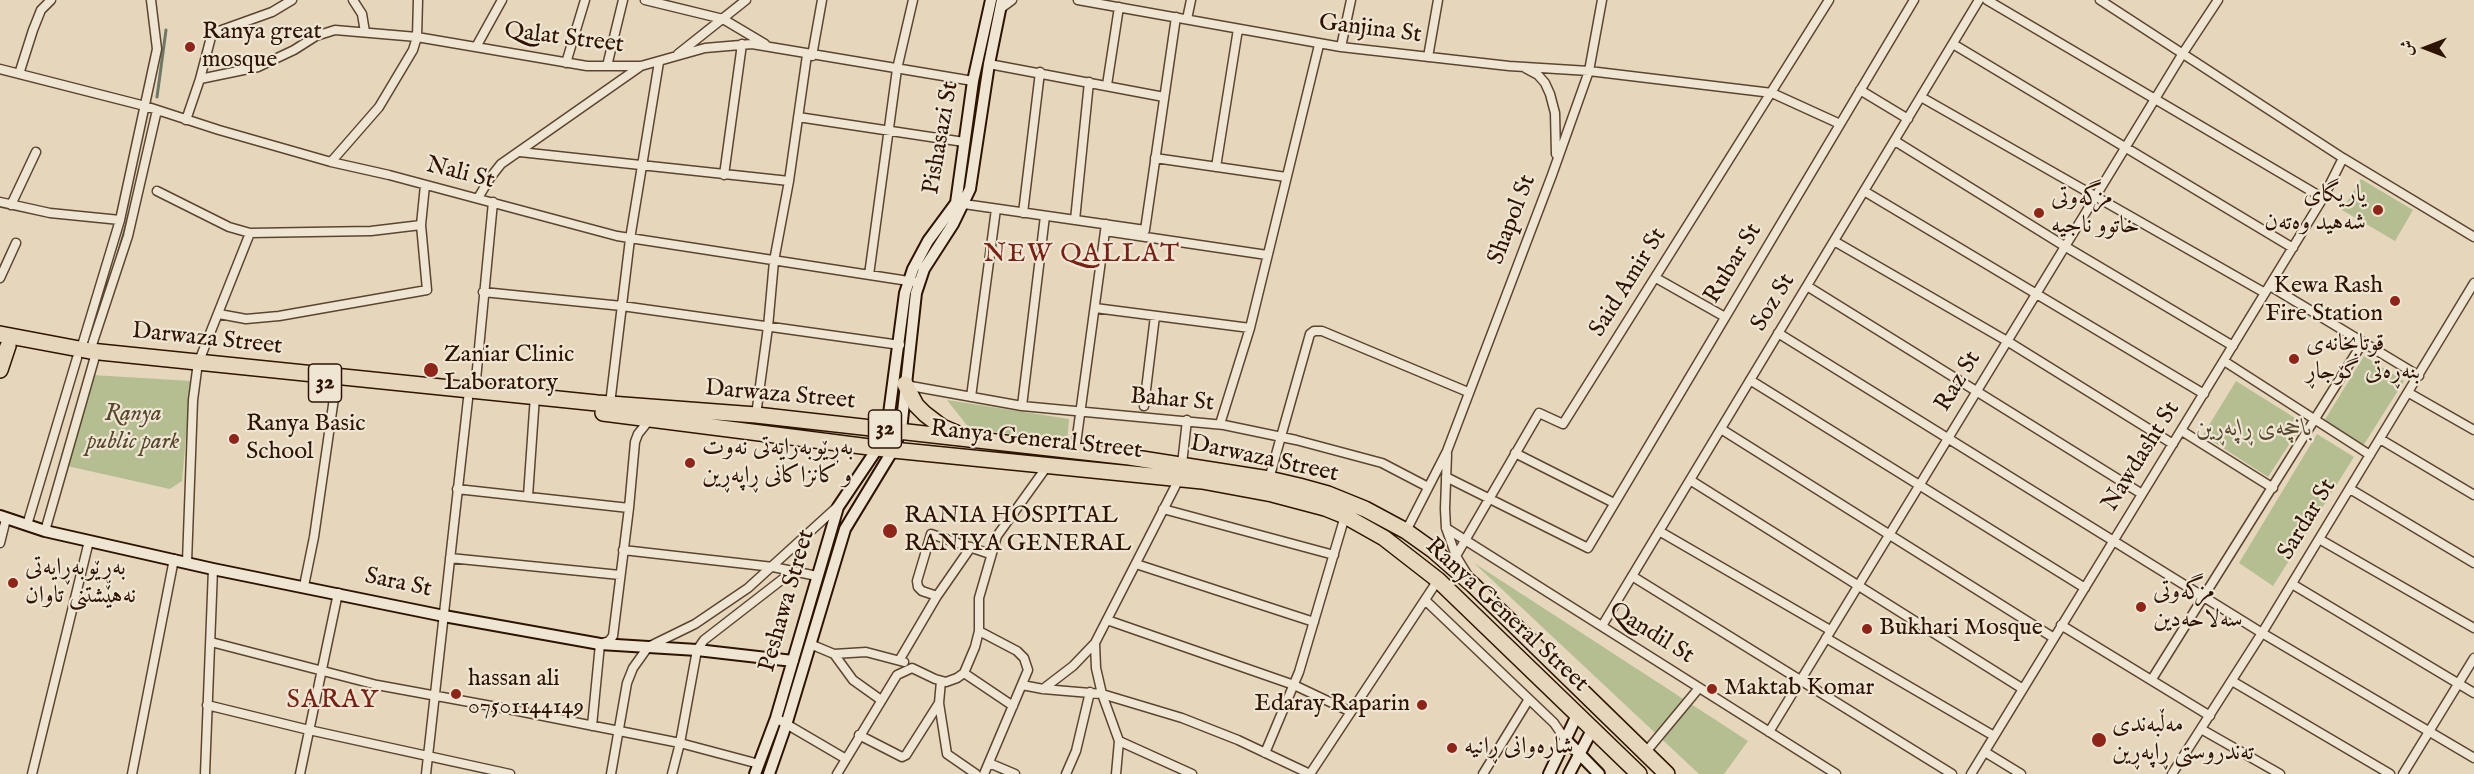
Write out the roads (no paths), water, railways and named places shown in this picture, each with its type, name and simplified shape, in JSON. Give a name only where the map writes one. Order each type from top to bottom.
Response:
[{"type":"highway","name":"Ranya General Street","points":[[3,341],[86,354],[336,384],[535,401],[650,419],[885,449],[1048,464],[1180,471],[1325,508],[1345,516],[1384,538],[1438,580],[1593,728]]},
{"type":"highway","points":[[0,370],[3,341]]},
{"type":"highway","name":"Darwaza Street","points":[[198,366],[471,394]]},
{"type":"highway","points":[[905,384],[916,405],[933,421],[952,432],[973,439]]},
{"type":"highway","name":"Darwaza Street","points":[[535,401],[756,415],[1075,451],[1180,471],[1269,479],[1339,498],[1406,531],[1434,550],[1667,774]]},
{"type":"highway","name":"32","points":[[1593,728],[1640,774]]},
{"type":"main road","name":"Pishasazi St","points":[[960,204],[964,142],[973,81],[991,0]]},
{"type":"main road","name":"Pishasazi St","points":[[885,449],[894,430],[905,384],[914,282],[913,269],[928,242],[960,204],[972,179],[989,64],[1001,5]]},
{"type":"main road","name":"Pishasazi St","points":[[894,430],[905,293],[914,282]]},
{"type":"main road","name":"Peshawa Street","points":[[757,769],[776,718],[838,507],[885,449]]},
{"type":"main road","name":"Peshawa Street","points":[[768,774],[786,724],[845,529],[885,449]]},
{"type":"main road","name":"Sara St","points":[[3,518],[45,531],[213,569],[444,616],[600,644],[697,650],[793,661]]},
{"type":"main road","points":[[1549,774],[1578,713]]},
{"type":"main road","points":[[1569,774],[1593,728]]},
{"type":"main road","points":[[1564,739],[1599,774]]},
{"type":"street","points":[[19,74],[41,10],[51,0]]},
{"type":"street","points":[[45,531],[120,220],[157,49],[151,0]]},
{"type":"street","points":[[186,120],[211,37],[219,31],[272,12],[292,0]]},
{"type":"street","points":[[353,0],[362,14],[365,32]]},
{"type":"street","points":[[331,162],[379,107],[413,50],[417,37],[418,0]]},
{"type":"street","points":[[476,47],[502,0]]},
{"type":"street","points":[[566,63],[585,0]]},
{"type":"street","points":[[608,66],[623,0]]},
{"type":"street","points":[[645,0],[723,19],[768,46]]},
{"type":"street","points":[[673,57],[746,0]]},
{"type":"street","points":[[756,415],[774,261],[798,117],[822,0]]},
{"type":"street","points":[[869,275],[897,69],[913,0]]},
{"type":"street","points":[[1001,5],[1012,0]]},
{"type":"street","name":"Ganjina St","points":[[1078,0],[1123,5],[1319,45],[1509,66],[1589,70],[1772,93],[1840,124]]},
{"type":"street","points":[[1187,19],[1191,0]]},
{"type":"street","points":[[1341,47],[1351,0]]},
{"type":"street","points":[[1428,57],[1438,0]]},
{"type":"street","name":"Shapol St","points":[[1447,451],[1589,70],[1602,0]]},
{"type":"street","name":"Said Amir St","points":[[1456,556],[1539,413],[1563,424],[1829,0]]},
{"type":"street","name":"Rubar St","points":[[1490,497],[1588,548],[1914,0]]},
{"type":"street","name":"Soz St","points":[[1602,626],[1979,0]]},
{"type":"street","points":[[1987,0],[2323,198]]},
{"type":"street","points":[[2100,0],[2343,158],[2474,237]]},
{"type":"street","name":"Raz St","points":[[1769,732],[2125,147],[2218,0]]},
{"type":"street","points":[[1107,85],[1123,5]]},
{"type":"street","points":[[1106,228],[1145,230],[1176,17]]},
{"type":"street","points":[[1216,167],[1238,29]]},
{"type":"street","name":"Qalat Street","points":[[200,79],[258,67],[326,32],[344,30],[417,37],[566,63],[608,66],[641,66],[705,48],[742,44],[768,46],[810,55],[973,81]]},
{"type":"street","points":[[724,175],[742,44]]},
{"type":"street","points":[[1953,44],[2293,248]]},
{"type":"street","points":[[1220,424],[1250,328],[1319,45]]},
{"type":"street","points":[[610,404],[630,239],[658,62]]},
{"type":"street","points":[[989,64],[1164,97]]},
{"type":"street","points":[[478,198],[501,164],[641,66]]},
{"type":"street","points":[[1509,66],[1526,68],[1538,75],[1550,94],[1557,136],[1557,152],[1551,175]]},
{"type":"street","name":"Nali St","points":[[0,70],[145,106],[331,162],[630,239],[914,282]]},
{"type":"street","points":[[1023,213],[1040,72]]},
{"type":"street","points":[[1075,220],[1089,82]]},
{"type":"street","points":[[1860,90],[1908,119]]},
{"type":"street","points":[[1921,97],[2095,196],[2363,342],[2419,376]]},
{"type":"street","points":[[27,525],[128,236],[157,110]]},
{"type":"street","points":[[798,117],[964,142]]},
{"type":"street","points":[[1894,141],[2233,346]]},
{"type":"street","points":[[11,205],[36,152]]},
{"type":"street","points":[[519,152],[789,181]]},
{"type":"street","points":[[1155,158],[1286,177]]},
{"type":"street","name":"Nawdasht St","points":[[1971,774],[2293,248],[2323,198],[2343,158]]},
{"type":"street","points":[[219,314],[246,319],[279,316],[427,290],[421,225],[425,185]]},
{"type":"street","points":[[157,191],[230,227],[250,233],[371,231],[421,225]]},
{"type":"street","points":[[1864,191],[2204,394]]},
{"type":"street","points":[[0,202],[50,213],[120,220]]},
{"type":"street","points":[[426,774],[493,202]]},
{"type":"street","points":[[960,204],[1075,220],[1106,228],[1267,255]]},
{"type":"street","points":[[971,397],[996,209]]},
{"type":"street","points":[[1022,406],[1045,216]]},
{"type":"street","points":[[1075,451],[1078,412],[1106,228]]},
{"type":"street","points":[[187,562],[194,400],[198,366],[250,233]]},
{"type":"street","points":[[1834,241],[2007,341],[2173,444]]},
{"type":"street","points":[[0,278],[16,243]]},
{"type":"street","points":[[1656,278],[1725,317]]},
{"type":"street","name":"Sardar St","points":[[2172,774],[2262,633],[2474,284]]},
{"type":"street","points":[[1807,286],[2142,494]]},
{"type":"street","points":[[483,292],[622,306],[900,345]]},
{"type":"street","points":[[1095,308],[1250,328]]},
{"type":"street","points":[[1144,406],[1155,316]]},
{"type":"street","points":[[1269,479],[1310,334],[1314,331],[1323,331],[1468,392]]},
{"type":"street","points":[[1778,333],[2205,595],[2262,633],[2474,758]]},
{"type":"street","points":[[2152,679],[2363,342]]},
{"type":"street","points":[[2224,361],[2370,455]]},
{"type":"street","points":[[1750,380],[2085,588]]},
{"type":"street","points":[[304,586],[314,537],[336,384]]},
{"type":"street","name":"Bahar St","points":[[905,384],[1022,406],[1220,424],[1280,436],[1382,463],[1428,488]]},
{"type":"street","points":[[2409,393],[2474,430]]},
{"type":"street","points":[[528,496],[535,401]]},
{"type":"street","points":[[592,726],[600,644],[609,641],[613,636],[635,442],[638,434],[650,419]]},
{"type":"street","points":[[1043,690],[1073,666],[1095,643],[1180,471],[1187,420]]},
{"type":"street","points":[[1721,429],[2054,638]]},
{"type":"street","points":[[2182,431],[2273,488]]},
{"type":"street","points":[[2380,439],[2474,495]]},
{"type":"street","points":[[1447,451],[1446,528],[1456,556],[1473,585]]},
{"type":"street","points":[[1406,531],[1447,451]]},
{"type":"street","points":[[1515,453],[1614,503]]},
{"type":"street","points":[[810,644],[834,654],[866,652],[900,659],[912,668],[941,681],[950,681],[964,673],[970,663],[979,632],[979,598],[990,554],[1001,528],[1027,496],[1048,464]]},
{"type":"street","points":[[1446,477],[1490,497]]},
{"type":"street","points":[[1690,480],[2023,689]]},
{"type":"street","points":[[458,489],[629,508]]},
{"type":"street","points":[[2350,489],[2474,563]]},
{"type":"street","points":[[611,774],[627,683],[633,668],[648,647],[711,613],[748,588],[838,507]]},
{"type":"street","points":[[1163,509],[1334,555]]},
{"type":"street","points":[[1265,753],[1294,685],[1345,516]]},
{"type":"street","points":[[0,543],[3,518]]},
{"type":"street","name":"Qandil St","points":[[1446,528],[1769,732],[1823,771],[1836,774]]},
{"type":"street","points":[[1659,531],[1994,736]]},
{"type":"street","points":[[937,596],[918,587],[917,580],[931,534],[990,554]]},
{"type":"street","points":[[2319,539],[2474,628]]},
{"type":"street","points":[[32,774],[88,541]]},
{"type":"street","points":[[900,659],[937,596],[971,547]]},
{"type":"street","points":[[623,550],[773,567],[817,576]]},
{"type":"street","points":[[450,558],[620,575]]},
{"type":"street","points":[[132,774],[174,559]]},
{"type":"street","points":[[1136,564],[1314,622]]},
{"type":"street","points":[[205,774],[213,569]]},
{"type":"street","points":[[672,774],[697,650],[704,640],[793,571]]},
{"type":"street","points":[[1632,576],[1953,774]]},
{"type":"street","points":[[1022,685],[1043,690],[1102,694],[1182,718],[1310,774],[1438,580]]},
{"type":"street","points":[[2292,584],[2474,693]]},
{"type":"street","points":[[300,774],[338,593]]},
{"type":"street","points":[[1425,600],[1554,723],[1564,739]]},
{"type":"street","points":[[1107,620],[1294,685],[1351,712]]},
{"type":"street","points":[[2061,625],[2210,716]]},
{"type":"street","points":[[979,632],[1017,651],[1024,658],[1028,670],[984,774]]},
{"type":"street","points":[[210,642],[434,697],[680,743],[757,769]]},
{"type":"street","points":[[1095,643],[1096,668],[1102,694],[1119,741],[1116,774]]},
{"type":"street","points":[[834,654],[854,680],[881,700]]},
{"type":"street","points":[[2403,774],[2474,658]]},
{"type":"street","points":[[837,774],[897,675],[912,668]]},
{"type":"street","points":[[964,673],[1013,706]]},
{"type":"street","points":[[941,681],[939,703],[947,754],[976,774]]},
{"type":"street","points":[[2232,681],[2390,774]]},
{"type":"street","points":[[1645,753],[1699,688]]},
{"type":"street","points":[[1066,774],[1076,751],[1090,692]]},
{"type":"street","points":[[1483,774],[1529,699]]},
{"type":"street","points":[[859,735],[898,757],[902,757],[906,755],[939,703]]},
{"type":"street","points":[[207,705],[510,774]]},
{"type":"street","points":[[776,718],[846,759]]},
{"type":"street","points":[[2201,729],[2280,774]]},
{"type":"street","points":[[1119,741],[1192,774]]},
{"type":"street","points":[[1985,752],[2021,774]]},
{"type":"street","points":[[989,763],[1015,774]]},
{"type":"waterway","points":[[157,97],[166,30]]},
{"type":"waterway","points":[[118,254],[130,212]]},
{"type":"place","name":"Ranya great mosque","points":[[190,47]]},
{"type":"place","name":"یاریگای شەهید وەتەن","points":[[2378,210]]},
{"type":"place","name":"مزگەوتی خاتوو ناجیە","points":[[2039,213]]},
{"type":"place","name":"Kewa Rash Fire Station","points":[[2395,301]]},
{"type":"place","name":"قوتابخانەی بنەڕەتی گۆجاڕ","points":[[2294,359]]},
{"type":"place","name":"Zaniar Clinic Laboratory","points":[[431,370]]},
{"type":"place","name":"Ranya Basic School","points":[[234,439]]},
{"type":"place","name":"بەڕێوبەرایەتی نەوت و کانزاکانی ڕاپەڕین","points":[[690,463]]},
{"type":"place","name":"RANIA HOSPITAL RANIYA GENERAL","points":[[890,531]]},
{"type":"place","name":"بەڕێوبەڕایەتی نەهێشتنی تاوان","points":[[13,583]]},
{"type":"place","name":"مزگەوتی سەلاحەدین","points":[[2141,607]]},
{"type":"place","name":"Bukhari Mosque","points":[[1867,629]]},
{"type":"place","name":"Maktab Komar","points":[[1712,689]]},
{"type":"place","name":"hassan ali 07501144149","points":[[456,694]]},
{"type":"place","name":"Edaray Raparin","points":[[1422,705]]},
{"type":"place","name":"مەڵبەندی تەندروستی ڕاپەڕین","points":[[2099,740]]},
{"type":"place","name":"شارەوانی ڕانیە","points":[[1452,748]]},
{"type":"district","name":"NEW QALLAT","points":[[1082,256]]},
{"type":"district","name":"SARAY","points":[[333,702]]},
{"type":"park label","name":"Ranya public park","points":[[133,429]]},
{"type":"park label","name":"باخچەی ڕاپەڕین","points":[[2254,430]]}]
